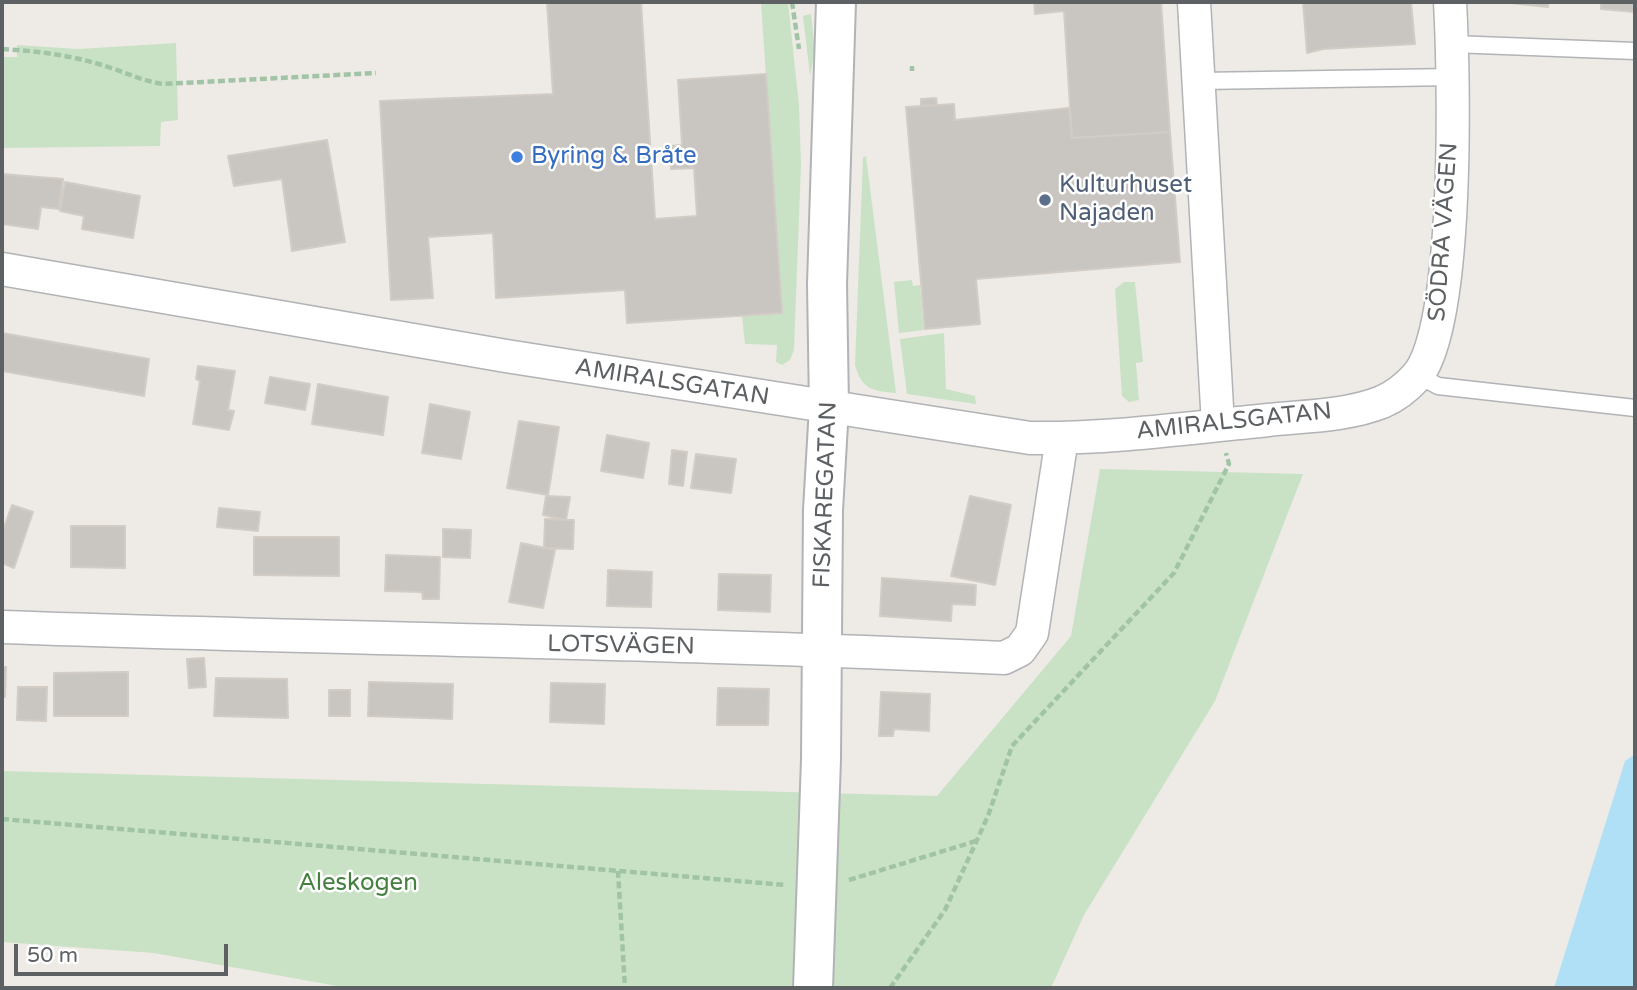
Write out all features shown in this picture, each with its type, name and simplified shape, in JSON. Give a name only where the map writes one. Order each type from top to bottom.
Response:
[{"type":"street","name":"FISKAREGATAN","points":[[813,988],[818,889],[823,649],[822,510],[829,407],[827,284],[836,2]]},
{"type":"street","points":[[1194,2],[1218,425]]},
{"type":"street","name":"SÖDRA VÄGEN","points":[[1347,411],[1381,402],[1401,393],[1418,375],[1430,356],[1440,322],[1445,282],[1453,77],[1450,2]]},
{"type":"street","name":"AMIRALSGATAN","points":[[2,269],[506,356],[1030,438],[1062,438],[1218,425],[1347,411]]},
{"type":"street","name":"LOTSVÄGEN","points":[[2,627],[374,640],[823,649],[1004,658],[1020,650],[1032,633],[1062,438]]},
{"type":"lane","points":[[1452,44],[1635,51]]},
{"type":"lane","points":[[1199,81],[1453,77]]},
{"type":"lane","points":[[1418,375],[1438,386],[1635,408]]},
{"type":"path","points":[[2,49],[46,52],[106,66],[144,81],[163,83],[376,74]]},
{"type":"path","points":[[890,988],[944,911],[976,841],[1012,746],[1174,573],[1229,464],[1218,425]]},
{"type":"path","points":[[2,819],[818,889],[976,841]]},
{"type":"path","points":[[618,871],[625,988]]},
{"type":"green space","points":[[761,2],[788,2],[799,105],[801,165],[794,350],[790,360],[782,365],[776,362],[777,345],[745,344],[742,316],[782,313]]},
{"type":"green space","points":[[811,14],[815,51],[810,76],[803,16]]},
{"type":"green space","points":[[176,43],[178,120],[161,122],[160,146],[2,148],[2,57],[17,57],[17,45],[78,49]]},
{"type":"green space","points":[[866,156],[896,393],[870,388],[861,380],[855,365],[863,158]]},
{"type":"green space","points":[[912,280],[913,286],[920,285],[924,330],[899,333],[894,282]]},
{"type":"green space","points":[[1124,282],[1135,282],[1143,362],[1136,363],[1139,400],[1129,402],[1122,396],[1115,289]]},
{"type":"green space","points":[[944,333],[946,389],[975,396],[976,404],[907,394],[900,339]]},
{"type":"green space","name":"Aleskogen","points":[[1100,469],[1303,474],[1215,701],[1084,915],[1051,988],[348,988],[154,953],[2,942],[2,771],[937,796],[1071,636]]},
{"type":"water","points":[[1635,754],[1635,988],[1554,988],[1625,761]]},
{"type":"building","name":"Byring & Bråte","points":[[547,2],[641,2],[655,219],[697,216],[694,168],[671,169],[670,146],[682,145],[678,80],[766,74],[782,313],[627,323],[625,290],[496,298],[493,233],[428,237],[433,298],[391,300],[380,101],[553,94]]},
{"type":"building","points":[[1034,2],[1161,2],[1170,132],[1072,138],[1064,11],[1035,14]]},
{"type":"building","points":[[1303,2],[1411,2],[1415,44],[1323,49],[1307,53]]},
{"type":"building","points":[[1500,2],[1548,2],[1548,7]]},
{"type":"building","points":[[1601,2],[1635,2],[1635,12],[1601,9]]},
{"type":"building","points":[[936,98],[937,105],[921,106],[921,99]]},
{"type":"building","name":"Kulturhuset Najaden","points":[[954,104],[955,120],[1069,108],[1072,138],[1170,132],[1180,262],[976,279],[980,324],[925,329],[906,107]]},
{"type":"building","points":[[327,140],[345,242],[292,251],[282,179],[234,186],[228,156]]},
{"type":"building","points":[[2,174],[63,179],[59,209],[41,207],[38,229],[2,224]]},
{"type":"building","points":[[65,182],[140,196],[133,238],[82,229],[84,216],[60,211]]},
{"type":"building","points":[[2,333],[149,359],[144,396],[2,371]]},
{"type":"building","points":[[198,366],[235,371],[228,410],[234,411],[229,430],[193,424],[200,381],[196,379]]},
{"type":"building","points":[[270,377],[310,384],[305,410],[265,403]]},
{"type":"building","points":[[318,384],[388,397],[383,435],[312,424]]},
{"type":"building","points":[[430,404],[470,412],[461,459],[422,453]]},
{"type":"building","points":[[519,421],[559,427],[548,495],[507,488]]},
{"type":"building","points":[[607,435],[649,443],[643,478],[601,471]]},
{"type":"building","points":[[672,450],[687,452],[683,486],[669,484]]},
{"type":"building","points":[[696,454],[736,459],[731,493],[691,488]]},
{"type":"building","points":[[546,496],[570,497],[566,520],[543,515]]},
{"type":"building","points":[[970,496],[1011,505],[995,585],[951,576]]},
{"type":"building","points":[[12,505],[33,512],[14,568],[2,563],[2,533]]},
{"type":"building","points":[[219,508],[260,512],[258,531],[217,527]]},
{"type":"building","points":[[545,519],[574,520],[573,549],[544,548]]},
{"type":"building","points":[[71,526],[125,526],[125,568],[71,567]]},
{"type":"building","points":[[443,529],[471,530],[470,558],[443,557]]},
{"type":"building","points":[[254,537],[339,537],[339,576],[254,575]]},
{"type":"building","points":[[521,543],[555,550],[543,608],[509,602]]},
{"type":"building","points":[[386,555],[440,557],[439,599],[423,599],[422,592],[385,591]]},
{"type":"building","points":[[608,570],[652,572],[651,607],[607,606]]},
{"type":"building","points":[[719,574],[771,575],[770,612],[718,610]]},
{"type":"building","points":[[882,578],[976,585],[975,605],[952,604],[951,621],[880,616]]},
{"type":"building","points":[[204,658],[206,687],[189,688],[187,659]]},
{"type":"building","points":[[2,667],[6,667],[5,697],[2,697]]},
{"type":"building","points":[[128,672],[128,716],[54,716],[54,673]]},
{"type":"building","points":[[216,678],[287,679],[288,718],[214,716]]},
{"type":"building","points":[[369,682],[453,684],[452,719],[368,716]]},
{"type":"building","points":[[551,683],[605,684],[604,724],[550,722]]},
{"type":"building","points":[[18,687],[47,687],[46,721],[17,720]]},
{"type":"building","points":[[718,688],[769,689],[768,725],[717,725]]},
{"type":"building","points":[[329,690],[350,690],[350,716],[329,716]]},
{"type":"building","points":[[881,692],[930,694],[929,731],[894,729],[893,736],[879,736]]},
{"type":"place","name":"Byring & Bråte","points":[[517,157]]},
{"type":"place","name":"Kulturhuset Najaden","points":[[1045,200]]}]
